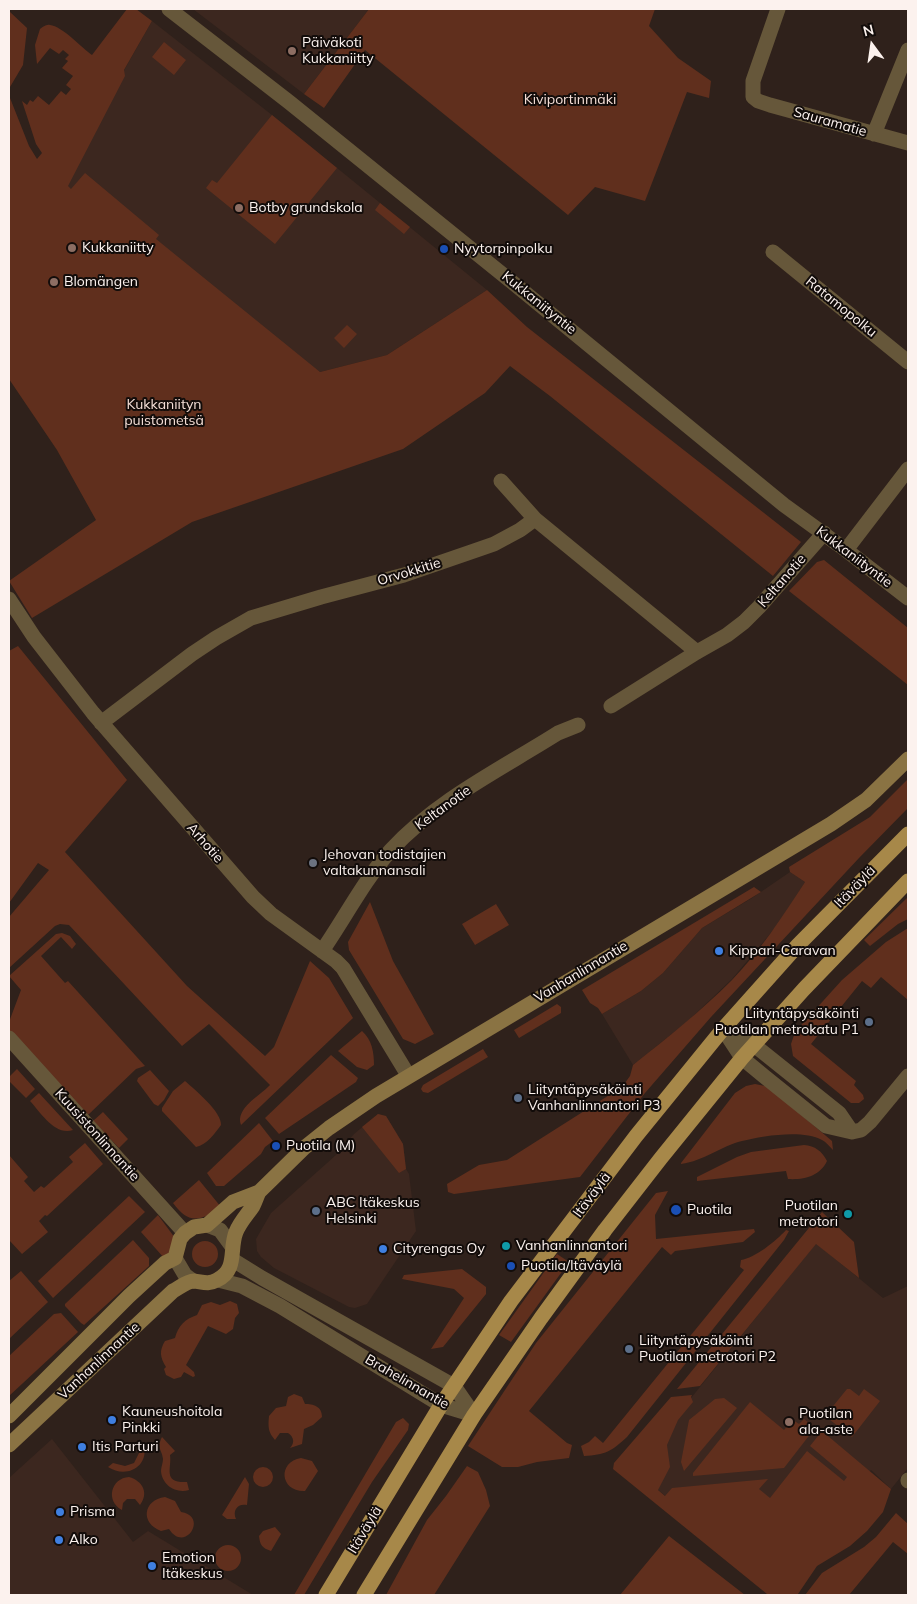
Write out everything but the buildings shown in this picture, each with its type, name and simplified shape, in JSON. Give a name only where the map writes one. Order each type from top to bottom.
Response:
[{"type":"main road","name":"Vanhanlinnantie","points":[[185,1233],[194,1227],[207,1225],[233,1202],[258,1192],[304,1148],[329,1128],[408,1075],[831,824],[872,795],[908,759]]},
{"type":"main road","name":"Itäväylä","points":[[326,1595],[441,1405],[511,1301],[636,1136],[723,1029],[798,945],[908,834]]},
{"type":"main road","points":[[364,1595],[474,1415],[605,1230],[742,1058],[804,989],[908,881]]},
{"type":"main road","name":"Vanhanlinnantie","points":[[9,1445],[173,1291],[193,1281],[209,1283],[218,1280],[230,1268],[232,1252],[241,1222],[253,1205],[258,1192]]},
{"type":"main road","points":[[175,1258],[180,1239],[185,1233]]},
{"type":"main road","name":"Vanhanlinnantie","points":[[9,1416],[129,1296],[165,1263],[175,1258]]},
{"type":"street","name":"Kukkaniityntie","points":[[169,9],[297,108],[784,505],[908,598]]},
{"type":"street","name":"Sauramatie","points":[[778,9],[753,81],[754,97],[758,101],[908,143]]},
{"type":"street","points":[[874,134],[908,50]]},
{"type":"street","name":"Ratamopolku","points":[[773,252],[908,362]]},
{"type":"street","points":[[846,550],[908,469]]},
{"type":"street","points":[[501,481],[535,519],[697,652]]},
{"type":"street","name":"Orvokkitie","points":[[101,723],[192,654],[218,636],[251,618],[404,575],[494,544],[520,530],[535,519]]},
{"type":"street","name":"Keltanotie","points":[[611,706],[727,635],[746,620],[824,534]]},
{"type":"street","name":"Arhotie","points":[[9,599],[34,637],[101,723],[252,897],[271,914],[343,968],[408,1075]]},
{"type":"street","name":"Keltanotie","points":[[322,951],[370,878],[392,850],[421,820],[558,733],[578,725]]},
{"type":"street","points":[[723,1029],[754,1045],[839,1113],[852,1132]]},
{"type":"street","points":[[723,1029],[742,1058],[826,1126],[852,1132],[861,1130],[870,1122],[908,1076]]},
{"type":"street","name":"Kuusistonlinnantie","points":[[9,1038],[185,1233]]},
{"type":"street","points":[[207,1225],[220,1230],[232,1252]]},
{"type":"street","name":"Brahelinnantie","points":[[232,1252],[262,1278],[454,1386],[474,1415]]},
{"type":"street","points":[[175,1258],[182,1271],[193,1281]]},
{"type":"street","name":"Brahelinnantie","points":[[218,1280],[242,1286],[280,1306],[441,1405],[474,1415]]},
{"type":"shaded area","name":"Päiväkoti Kukkaniitty","points":[[193,9],[369,9],[304,94]]},
{"type":"shaded area","name":"Botby grundskola","points":[[152,21],[272,115],[487,290],[387,355],[320,372],[45,215],[62,180]]},
{"type":"shaded area","name":"Kippari-Caravan","points":[[790,872],[805,882],[780,922],[732,979],[688,1021],[633,1065],[602,1014],[641,991],[663,973],[702,928],[752,898]]},
{"type":"shaded area","points":[[378,1114],[386,1116],[403,1144],[406,1169],[409,1174],[416,1231],[367,1304],[355,1308],[349,1307],[274,1268],[257,1251],[256,1239],[271,1213],[336,1155],[354,1134]]},
{"type":"shaded area","name":"Puotilan ala-aste","points":[[816,1243],[883,1298],[908,1286],[908,1468],[891,1489],[871,1470],[773,1582],[633,1470]]},
{"type":"shaded area","name":"Prisma","points":[[52,1439],[133,1542],[148,1531],[253,1595],[9,1595],[9,1478]]},
{"type":"green space","name":"Kukkaniityn puistometsä","points":[[127,9],[136,9],[152,21],[124,70],[125,76],[68,186],[71,189],[85,173],[159,235],[156,239],[320,372],[387,355],[487,290],[527,327],[801,542],[773,576],[550,396],[510,366],[485,393],[403,449],[192,522],[32,618],[9,581],[96,520],[57,450],[9,379],[9,11],[27,28],[23,65],[10,87],[10,98],[29,146],[37,159],[42,153],[36,144],[22,101],[27,105],[30,100],[33,102],[38,96],[49,105],[61,91],[66,95],[71,89],[66,85],[73,76],[62,68],[68,61],[65,59],[69,55],[63,50],[59,54],[50,48],[37,64],[35,45],[40,29],[47,25],[55,26],[92,55]]},
{"type":"green space","name":"Kiviportinmäki","points":[[369,9],[655,9],[649,26],[678,58],[711,81],[709,98],[687,92],[645,201],[595,187],[568,215],[365,50],[324,108],[304,94]]},
{"type":"green space","points":[[164,42],[186,60],[174,75],[152,57]]},
{"type":"green space","points":[[272,115],[337,168],[275,244],[206,188],[212,180],[217,183]]},
{"type":"green space","points":[[380,203],[410,227],[404,234],[375,210]]},
{"type":"green space","points":[[347,325],[357,334],[344,348],[334,338]]},
{"type":"green space","points":[[824,560],[908,628],[908,685],[789,591],[817,562]]},
{"type":"green space","points":[[18,646],[127,780],[65,852],[187,986],[265,1056],[274,1047],[310,961],[329,978],[353,1018],[241,1125],[240,1119],[245,1108],[270,1085],[209,1024],[182,1046],[69,925],[60,924],[55,926],[9,968],[9,917],[49,870],[38,863],[9,903],[9,651]]},
{"type":"green space","points":[[908,779],[908,808],[711,1017],[645,1093],[580,1177],[454,1194],[448,1192],[447,1184],[479,1165],[507,1160],[622,1087],[630,1076],[633,1065],[684,1024],[732,980],[762,945],[805,882],[790,872],[789,867],[870,817]]},
{"type":"green space","points":[[754,887],[761,892],[702,928],[663,973],[641,991],[602,1014],[598,1008],[590,1003],[582,990]]},
{"type":"green space","points":[[908,897],[908,919],[898,924],[870,946],[864,940]]},
{"type":"green space","points":[[370,902],[393,961],[434,1034],[415,1044],[403,1039],[349,950],[348,942]]},
{"type":"green space","points":[[496,904],[509,925],[475,945],[462,924]]},
{"type":"green space","points":[[908,928],[908,1000],[881,977],[871,988],[862,981],[811,1044],[856,1081],[854,1085],[863,1095],[864,1099],[859,1103],[851,1103],[793,1056],[791,1044],[795,1032],[842,980],[886,942]]},
{"type":"green space","points":[[62,933],[70,936],[76,944],[72,949],[61,937],[41,956],[65,983],[68,981],[145,1066],[136,1069],[88,1115],[9,1031],[9,1022],[21,990],[9,976],[56,934]]},
{"type":"green space","points":[[557,1004],[561,1007],[561,1013],[519,1038],[514,1030]]},
{"type":"green space","points":[[362,1031],[372,1046],[374,1055],[374,1065],[367,1070],[357,1067],[338,1051]]},
{"type":"green space","points":[[483,1049],[488,1057],[428,1093],[423,1092],[421,1089],[423,1085]]},
{"type":"green space","points":[[331,1055],[358,1078],[356,1082],[279,1134],[265,1118]]},
{"type":"green space","points":[[17,1069],[35,1089],[26,1098],[9,1081],[9,1077]]},
{"type":"green space","points":[[150,1070],[169,1091],[158,1106],[154,1104],[137,1081],[138,1078]]},
{"type":"green space","points":[[185,1081],[213,1108],[221,1125],[204,1144],[196,1147],[162,1111],[173,1091]]},
{"type":"green space","points":[[755,1084],[765,1086],[773,1091],[832,1141],[833,1150],[823,1141],[814,1137],[782,1134],[742,1141],[697,1160],[681,1164],[735,1093],[746,1086]]},
{"type":"green space","points":[[39,1093],[73,1130],[60,1130],[44,1117],[30,1101]]},
{"type":"green space","points":[[103,1112],[128,1139],[119,1148],[93,1121]]},
{"type":"green space","points":[[378,1114],[386,1116],[403,1144],[406,1169],[399,1173],[362,1127]]},
{"type":"green space","points":[[259,1123],[273,1141],[224,1186],[216,1186],[207,1173]]},
{"type":"green space","points":[[85,1143],[103,1164],[47,1216],[45,1215],[39,1221],[48,1232],[22,1254],[9,1240],[9,1155],[28,1177],[24,1181],[34,1192],[41,1186],[44,1188],[73,1162],[69,1157]]},
{"type":"green space","points":[[804,1145],[818,1150],[827,1161],[816,1174],[811,1176],[800,1179],[788,1179],[786,1171],[697,1181],[697,1177],[751,1152]]},
{"type":"green space","points":[[199,1180],[221,1207],[201,1218],[190,1218],[184,1215],[173,1203]]},
{"type":"green space","points":[[668,1191],[655,1215],[656,1239],[754,1229],[755,1232],[743,1242],[675,1251],[671,1255],[662,1247],[529,1411],[567,1443],[572,1445],[569,1458],[537,1462],[518,1467],[502,1467],[468,1446],[536,1343],[656,1193]]},
{"type":"green space","points":[[129,1196],[145,1212],[53,1298],[38,1281]]},
{"type":"green space","points":[[822,1212],[854,1242],[859,1278],[816,1244],[700,1386],[677,1389]]},
{"type":"green space","points":[[158,1215],[175,1238],[172,1253],[164,1258],[141,1232]]},
{"type":"green space","points":[[786,1230],[789,1231],[784,1240],[627,1437],[608,1451],[597,1455],[584,1456],[581,1446],[595,1436],[603,1443],[744,1270],[740,1267],[741,1260],[753,1256],[765,1248]]},
{"type":"green space","points":[[133,1240],[149,1258],[149,1266],[84,1325],[65,1304]]},
{"type":"green space","points":[[205,1241],[214,1245],[218,1254],[214,1263],[205,1267],[196,1263],[192,1254],[196,1245]]},
{"type":"green space","points":[[557,1254],[569,1262],[511,1342],[499,1335]]},
{"type":"green space","points":[[462,1269],[486,1287],[486,1294],[443,1347],[431,1349],[464,1298],[454,1289],[402,1279],[404,1275]]},
{"type":"green space","points":[[21,1271],[48,1302],[9,1339],[9,1281]]},
{"type":"green space","points":[[230,1301],[237,1304],[239,1313],[235,1318],[233,1329],[226,1334],[208,1326],[186,1365],[194,1372],[195,1376],[193,1377],[184,1372],[181,1377],[174,1379],[166,1375],[164,1369],[166,1367],[161,1354],[165,1341],[175,1338],[180,1327],[197,1315],[202,1305],[211,1302],[220,1305]]},
{"type":"green space","points":[[61,1313],[78,1332],[9,1396],[9,1356],[54,1314]]},
{"type":"green space","points":[[847,1389],[850,1389],[859,1396],[864,1389],[880,1401],[852,1437],[825,1416]]},
{"type":"green space","points":[[294,1394],[302,1397],[305,1404],[314,1405],[319,1408],[322,1417],[313,1425],[304,1429],[302,1444],[290,1448],[293,1442],[292,1436],[288,1433],[280,1433],[275,1440],[270,1432],[269,1416],[276,1408],[286,1406],[288,1397]]},
{"type":"green space","points":[[692,1395],[693,1402],[678,1420],[667,1445],[670,1467],[658,1490],[665,1496],[672,1488],[768,1479],[759,1489],[770,1498],[807,1451],[844,1481],[847,1477],[810,1446],[822,1431],[891,1489],[883,1512],[867,1531],[850,1546],[817,1566],[798,1594],[767,1594],[613,1469],[614,1463],[671,1397]]},
{"type":"green space","points":[[724,1398],[737,1408],[684,1471],[681,1462],[689,1420],[715,1399]]},
{"type":"green space","points":[[750,1402],[784,1430],[793,1420],[799,1424],[804,1419],[815,1428],[784,1468],[693,1476],[693,1473]]},
{"type":"green space","points":[[403,1418],[409,1424],[408,1430],[372,1482],[304,1595],[294,1595],[396,1422]]},
{"type":"green space","points":[[162,1437],[175,1451],[170,1455],[171,1478],[179,1482],[187,1482],[189,1490],[179,1491],[170,1487],[164,1480],[161,1471],[163,1459],[159,1447]]},
{"type":"green space","points":[[144,1445],[145,1453],[143,1459],[135,1469],[122,1472],[108,1467],[113,1463],[125,1466],[134,1463],[139,1453],[139,1446]]},
{"type":"green space","points":[[301,1458],[312,1461],[318,1471],[305,1491],[290,1487],[286,1482],[285,1476],[285,1470],[288,1465]]},
{"type":"green space","points":[[467,1466],[478,1472],[486,1490],[490,1506],[434,1595],[386,1595],[427,1520]]},
{"type":"green space","points":[[263,1467],[270,1470],[273,1477],[270,1484],[263,1487],[256,1484],[253,1477],[256,1470]]},
{"type":"green space","points":[[129,1477],[141,1484],[144,1492],[143,1501],[140,1505],[135,1499],[127,1499],[123,1503],[122,1510],[113,1501],[112,1490],[118,1481]]},
{"type":"green space","points":[[245,1477],[249,1484],[247,1505],[241,1505],[235,1510],[236,1519],[227,1519],[222,1515]]},
{"type":"green space","points":[[165,1497],[175,1501],[181,1512],[189,1515],[193,1520],[194,1526],[187,1536],[175,1536],[169,1529],[161,1531],[154,1527],[147,1518],[147,1512],[152,1502]]},
{"type":"green space","points":[[896,1513],[908,1524],[908,1554],[893,1542],[849,1595],[805,1595],[822,1573],[864,1547],[876,1537]]},
{"type":"green space","points":[[275,1527],[281,1534],[271,1551],[262,1546],[259,1536],[263,1531]]},
{"type":"green space","points":[[669,1536],[745,1595],[620,1595]]},
{"type":"green space","points":[[228,1545],[237,1549],[241,1558],[237,1567],[228,1571],[219,1567],[215,1558],[219,1549]]},
{"type":"place","name":"Päiväkoti Kukkaniitty","points":[[292,51]]},
{"type":"place","name":"Botby grundskola","points":[[239,208]]},
{"type":"place","name":"Kukkaniitty","points":[[72,248]]},
{"type":"place","name":"Nyytorpinpolku","points":[[444,249]]},
{"type":"place","name":"Blomängen","points":[[54,282]]},
{"type":"place","name":"Jehovan todistajien valtakunnansali","points":[[313,863]]},
{"type":"place","name":"Kippari-Caravan","points":[[719,951]]},
{"type":"place","name":"Liityntäpysäköinti Puotilan metrokatu P1","points":[[869,1022]]},
{"type":"place","name":"Liityntäpysäköinti Vanhanlinnantori P3","points":[[518,1098]]},
{"type":"place","name":"Puotila (M)","points":[[276,1146]]},
{"type":"place","name":"Puotila","points":[[676,1210]]},
{"type":"place","name":"ABC Itäkeskus Helsinki","points":[[316,1211]]},
{"type":"place","name":"Puotilan metrotori","points":[[848,1214]]},
{"type":"place","name":"Vanhanlinnantori","points":[[506,1246]]},
{"type":"place","name":"Cityrengas Oy","points":[[383,1249]]},
{"type":"place","name":"Puotila/Itäväylä","points":[[511,1266]]},
{"type":"place","name":"Liityntäpysäköinti Puotilan metrotori P2","points":[[629,1349]]},
{"type":"place","name":"Kauneushoitola Pinkki","points":[[112,1420]]},
{"type":"place","name":"Puotilan ala-aste","points":[[789,1422]]},
{"type":"place","name":"Itis Parturi","points":[[82,1447]]},
{"type":"place","name":"Prisma","points":[[60,1512]]},
{"type":"place","name":"Alko","points":[[59,1540]]},
{"type":"place","name":"Emotion Itäkeskus","points":[[152,1566]]}]
